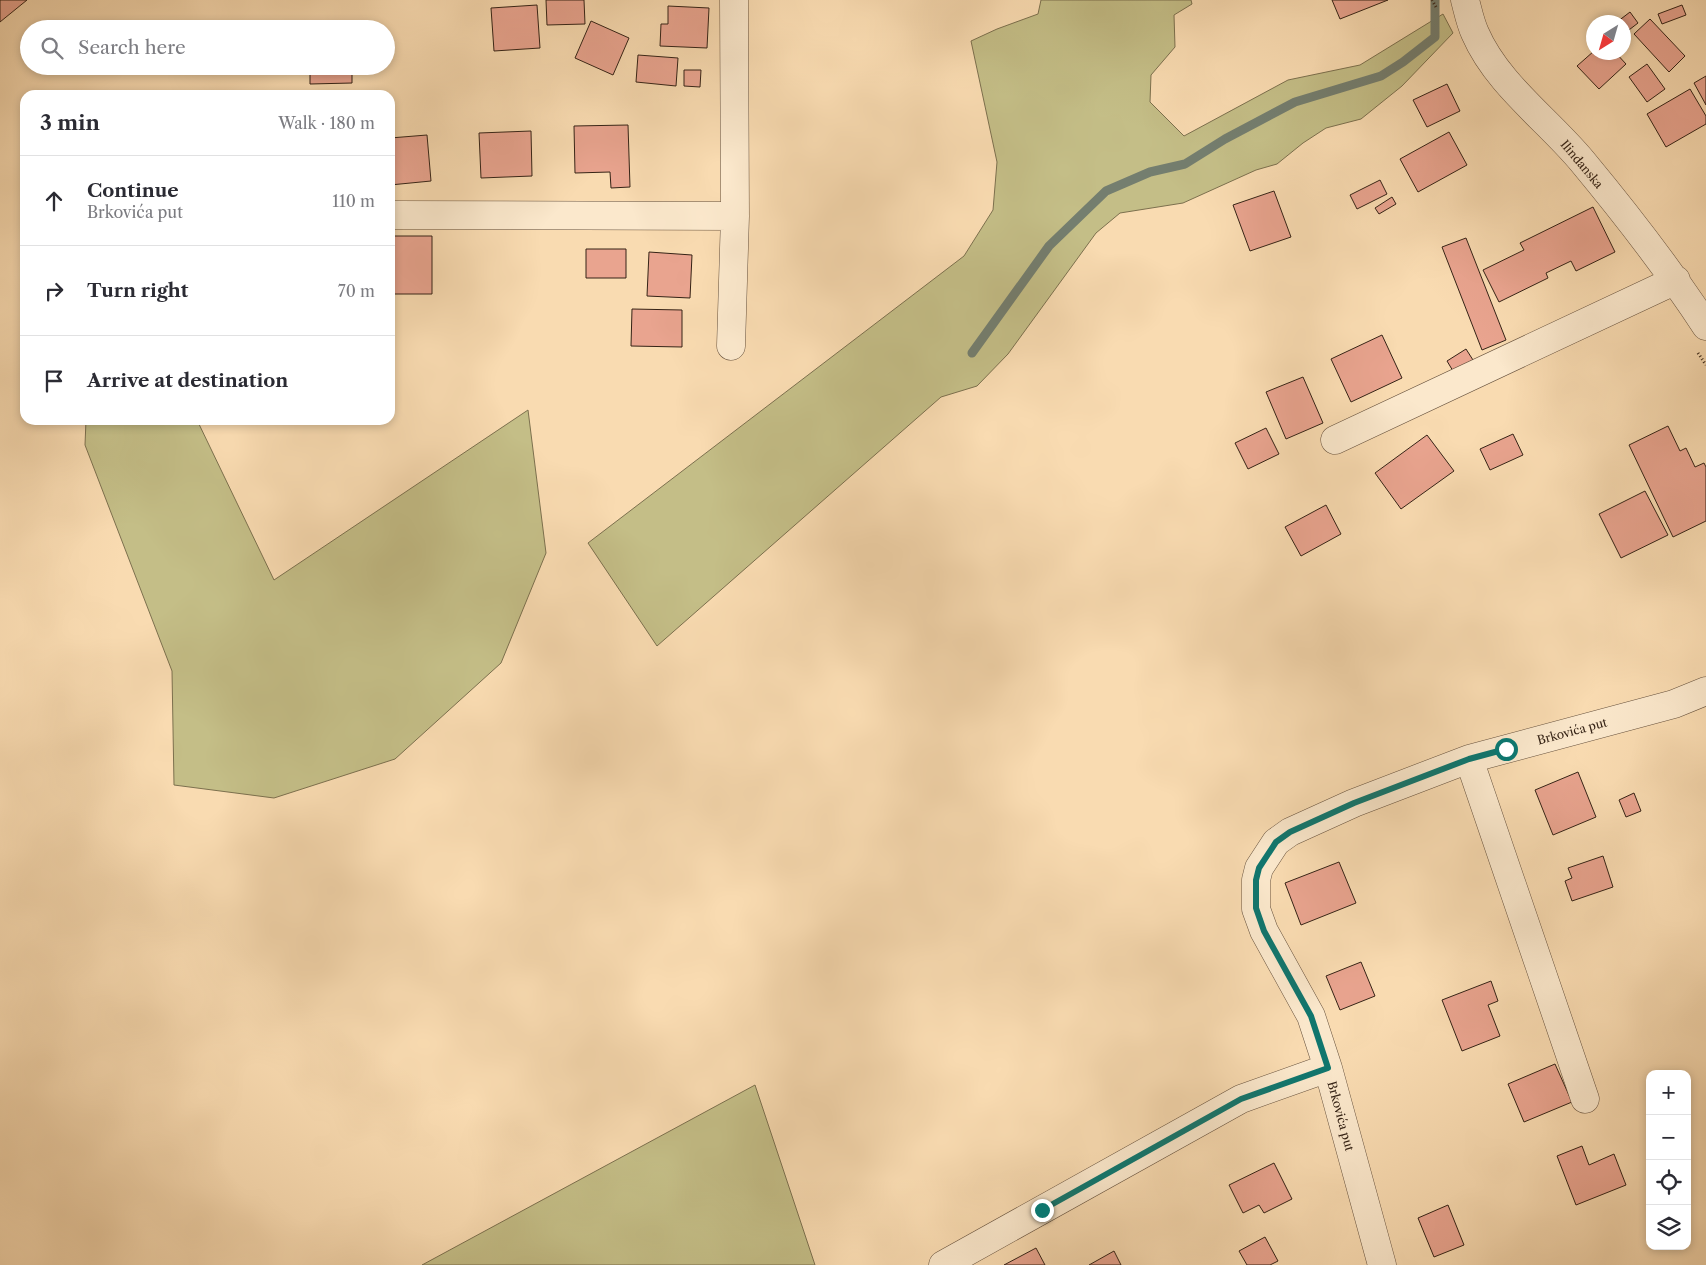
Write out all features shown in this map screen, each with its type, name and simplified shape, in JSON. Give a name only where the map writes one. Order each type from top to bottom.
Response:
[{"type":"street","points":[[731,346],[735,216],[734,0]]},
{"type":"street","name":"Ilindanska","points":[[1466,0],[1470,21],[1476,34],[1502,76],[1581,160],[1676,280],[1706,326]]},
{"type":"street","points":[[395,215],[735,216]]},
{"type":"street","points":[[1335,440],[1676,280]]},
{"type":"street","name":"Brkovića put","points":[[1382,1265],[1328,1068],[1311,1016],[1264,931],[1256,908],[1256,880],[1259,868],[1276,842],[1290,832],[1354,803],[1469,759],[1674,704],[1706,691]]},
{"type":"street","points":[[1469,759],[1585,1099]]},
{"type":"street","points":[[943,1265],[1241,1099],[1328,1068]]},
{"type":"shaded area","points":[[1041,0],[1191,0],[1192,4],[1174,15],[1175,47],[1151,75],[1150,102],[1184,136],[1288,80],[1360,65],[1443,14],[1453,33],[1402,86],[1361,119],[1326,128],[1303,143],[1277,164],[1256,170],[1183,203],[1120,213],[1096,233],[1008,354],[977,386],[941,397],[657,646],[588,543],[964,256],[993,210],[997,162],[971,41],[1038,14]]},
{"type":"shaded area","points":[[528,410],[546,553],[501,663],[395,759],[274,798],[174,785],[172,671],[85,445],[86,425],[199,425],[274,580]]},
{"type":"shaded area","points":[[755,1085],[815,1265],[422,1265]]},
{"type":"building","points":[[0,0],[27,0],[0,22]]},
{"type":"building","points":[[546,0],[584,0],[585,24],[547,25]]},
{"type":"building","points":[[1332,0],[1388,0],[1340,19]]},
{"type":"building","points":[[537,5],[540,48],[494,51],[491,8]]},
{"type":"building","points":[[1682,5],[1686,15],[1662,24],[1658,14]]},
{"type":"building","points":[[668,6],[709,8],[707,48],[660,46],[661,24],[668,24]]},
{"type":"building","points":[[1630,12],[1638,23],[1631,28],[1631,15],[1626,15]]},
{"type":"building","points":[[1650,19],[1685,56],[1669,72],[1634,34]]},
{"type":"building","points":[[591,21],[629,38],[613,75],[575,58]]},
{"type":"building","points":[[638,55],[678,58],[676,86],[636,82]]},
{"type":"building","points":[[1586,58],[1586,60],[1622,60],[1626,64],[1599,89],[1577,66]]},
{"type":"building","points":[[1647,64],[1665,89],[1647,102],[1629,77]]},
{"type":"building","points":[[684,70],[701,70],[700,87],[684,86]]},
{"type":"building","points":[[310,75],[352,75],[352,83],[310,84]]},
{"type":"building","points":[[1706,76],[1706,105],[1694,83]]},
{"type":"building","points":[[1447,84],[1460,111],[1427,127],[1413,100]]},
{"type":"building","points":[[1690,89],[1706,116],[1706,124],[1666,147],[1647,114]]},
{"type":"building","points":[[628,125],[630,187],[611,188],[610,172],[575,173],[574,126]]},
{"type":"building","points":[[531,131],[532,176],[481,178],[479,133]]},
{"type":"building","points":[[1449,132],[1467,165],[1418,192],[1400,159]]},
{"type":"building","points":[[427,135],[431,181],[395,185],[395,138]]},
{"type":"building","points":[[1380,180],[1387,194],[1357,209],[1350,195]]},
{"type":"building","points":[[1274,191],[1291,237],[1250,251],[1233,205]]},
{"type":"building","points":[[1392,197],[1396,204],[1379,214],[1375,208]]},
{"type":"building","points":[[1593,207],[1615,252],[1576,271],[1571,261],[1546,273],[1548,278],[1499,302],[1483,270],[1524,250],[1520,243]]},
{"type":"building","points":[[395,236],[432,236],[432,294],[395,294]]},
{"type":"building","points":[[1466,238],[1506,340],[1482,350],[1442,247]]},
{"type":"building","points":[[586,249],[626,249],[626,278],[586,278]]},
{"type":"building","points":[[649,252],[692,255],[690,298],[647,296]]},
{"type":"building","points":[[632,309],[682,310],[682,347],[631,346]]},
{"type":"building","points":[[1382,335],[1402,378],[1351,402],[1331,359]]},
{"type":"building","points":[[1466,349],[1473,360],[1453,371],[1447,361]]},
{"type":"building","points":[[1303,377],[1323,423],[1286,439],[1266,392]]},
{"type":"building","points":[[1668,426],[1680,451],[1686,448],[1695,467],[1704,463],[1706,467],[1706,521],[1673,537],[1629,445]]},
{"type":"building","points":[[1266,428],[1279,454],[1248,469],[1235,443]]},
{"type":"building","points":[[1513,434],[1523,455],[1490,470],[1480,449]]},
{"type":"building","points":[[1427,435],[1454,471],[1401,509],[1375,473]]},
{"type":"building","points":[[1645,491],[1668,535],[1621,558],[1599,514]]},
{"type":"building","points":[[1326,505],[1341,534],[1301,556],[1285,527]]},
{"type":"building","points":[[1578,772],[1596,817],[1553,835],[1535,790]]},
{"type":"building","points":[[1634,793],[1641,811],[1626,817],[1619,800]]},
{"type":"building","points":[[1603,856],[1613,887],[1572,901],[1565,881],[1572,878],[1568,868]]},
{"type":"building","points":[[1339,862],[1356,903],[1301,925],[1285,883]]},
{"type":"building","points":[[1361,962],[1375,996],[1340,1010],[1326,976]]},
{"type":"building","points":[[1491,981],[1498,1001],[1488,1005],[1500,1036],[1462,1051],[1442,1000]]},
{"type":"building","points":[[1555,1064],[1572,1102],[1524,1122],[1508,1084]]},
{"type":"building","points":[[1582,1146],[1589,1165],[1614,1154],[1626,1185],[1576,1205],[1557,1156]]},
{"type":"building","points":[[1274,1163],[1292,1199],[1264,1213],[1259,1205],[1243,1213],[1229,1185]]},
{"type":"building","points":[[1448,1205],[1464,1245],[1434,1257],[1418,1218]]},
{"type":"building","points":[[1265,1237],[1278,1261],[1270,1265],[1247,1265],[1239,1251]]},
{"type":"building","points":[[1036,1248],[1045,1265],[1004,1265]]},
{"type":"building","points":[[1114,1251],[1121,1265],[1089,1265]]},
{"type":"waterway","points":[[972,353],[1049,246],[1106,191],[1150,172],[1185,164],[1225,139],[1295,102],[1381,76],[1403,62],[1435,37],[1435,0]]},
{"type":"route","points":[[1042,1210],[1241,1099],[1328,1068],[1311,1016],[1264,931],[1256,908],[1256,880],[1259,868],[1276,842],[1290,832],[1354,803],[1469,759],[1506,749]]}]
